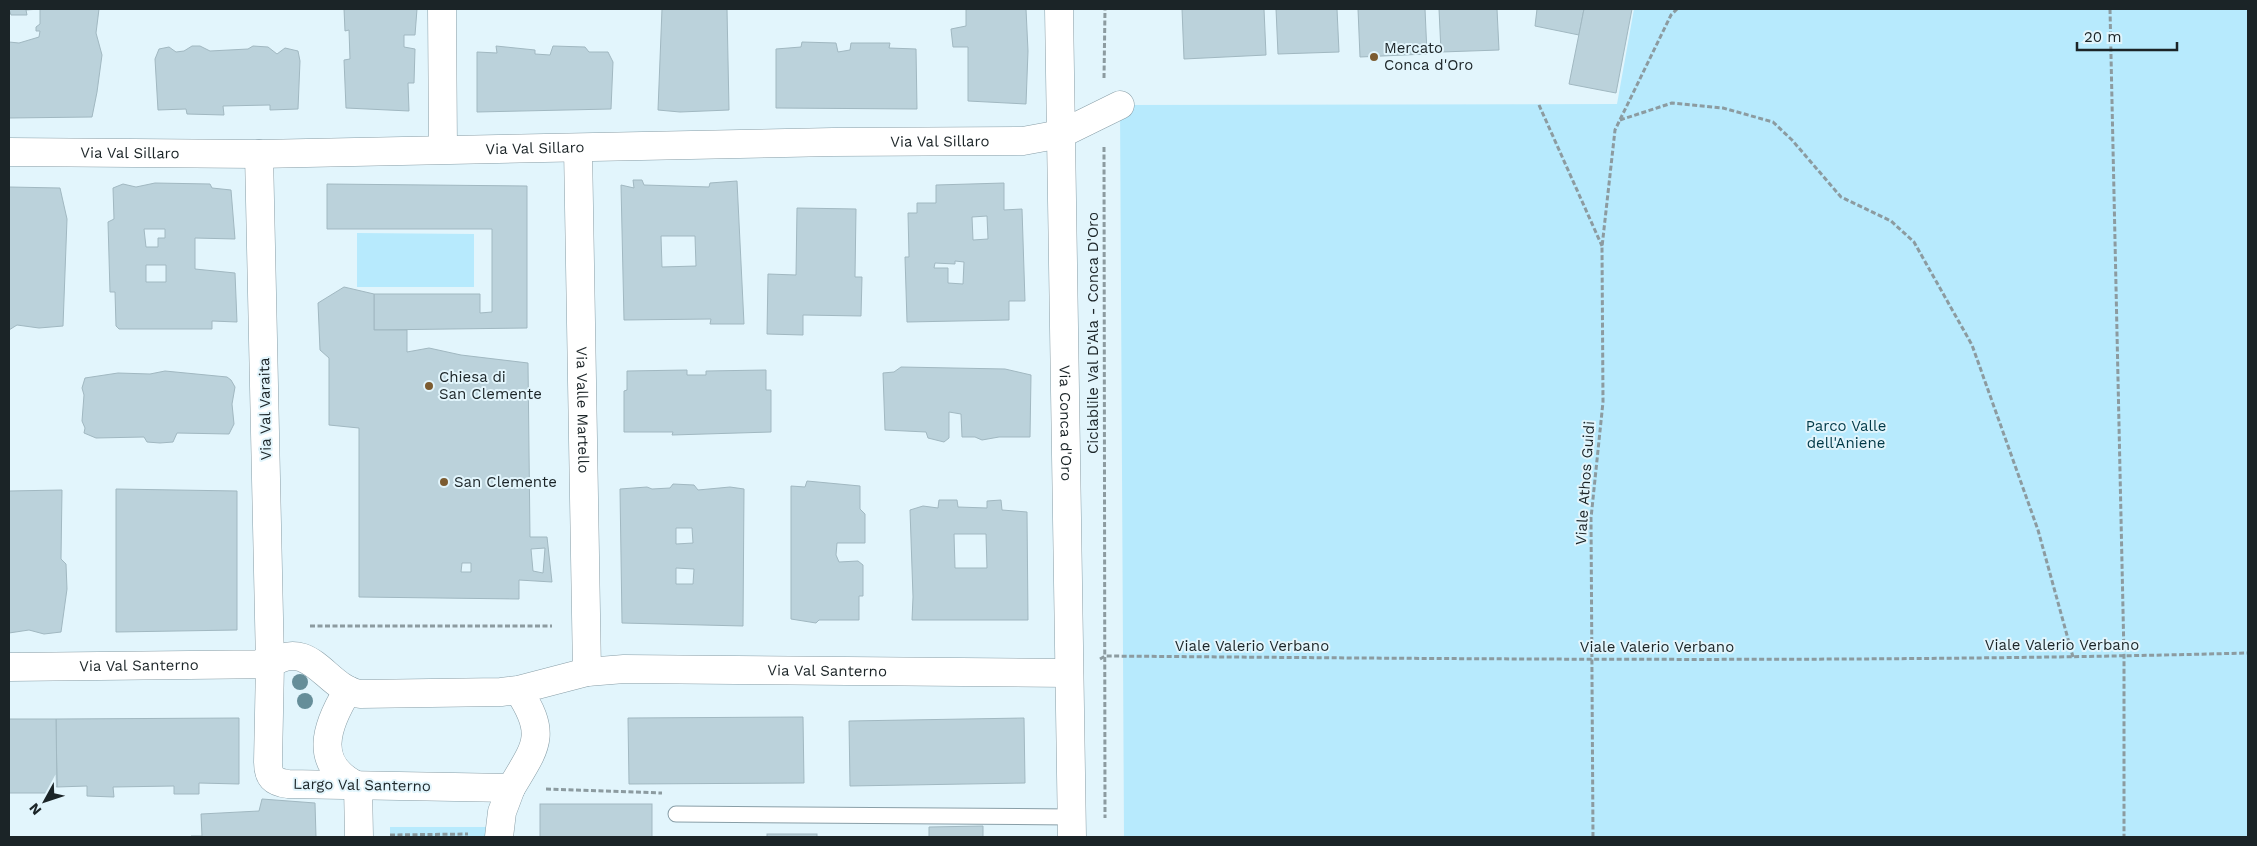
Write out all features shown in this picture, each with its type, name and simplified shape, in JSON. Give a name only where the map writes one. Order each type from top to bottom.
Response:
[{"type":"street","points":[[442,9],[443,150]]},
{"type":"street","name":"Via Conca d'Oro","points":[[1059,9],[1071,827]]},
{"type":"street","name":"Via Val Sillaro","points":[[9,152],[259,154],[834,142],[1023,141],[1061,134],[1112,109]]},
{"type":"street","name":"Via Valle Martello","points":[[578,148],[586,672]]},
{"type":"street","name":"Via Val Varaita","points":[[259,154],[270,664]]},
{"type":"street","points":[[270,664],[288,656],[301,657],[348,690],[360,694],[454,694],[518,690],[586,672]]},
{"type":"street","name":"Via Val Santerno","points":[[9,668],[270,664]]},
{"type":"street","name":"Largo Val Santerno","points":[[270,664],[268,762],[270,776],[274,781],[288,784],[511,788]]},
{"type":"street","name":"Via Val Santerno","points":[[586,672],[634,670],[1069,673]]},
{"type":"street","points":[[348,690],[329,729],[327,752],[330,761],[342,777],[358,786],[372,836]]},
{"type":"street","points":[[499,837],[502,812],[511,788],[532,752],[536,733],[532,712],[518,690]]},
{"type":"lane","points":[[676,814],[1071,827]]},
{"type":"path","name":"Ciclablile Val D'Ala - Conca D'Oro","points":[[1105,9],[1112,109],[1105,656],[1105,828]]},
{"type":"path","points":[[1619,120],[1671,15],[1676,9]]},
{"type":"path","points":[[2110,9],[2124,656],[2124,837]]},
{"type":"path","points":[[1619,120],[1672,104],[1723,108],[1773,122],[1792,140],[1841,197],[1891,220],[1914,242],[1972,345],[2038,530],[2073,657]]},
{"type":"path","points":[[1538,105],[1602,247]]},
{"type":"path","name":"Viale Athos Guidi","points":[[1593,837],[1591,518],[1603,402],[1602,247],[1614,130],[1619,120]]},
{"type":"path","points":[[303,626],[552,626]]},
{"type":"path","name":"Viale Valerio Verbano","points":[[1069,673],[1105,656],[1592,659],[2073,657],[2248,653]]},
{"type":"path","points":[[511,788],[650,793]]},
{"type":"path","points":[[372,836],[471,834]]},
{"type":"green space","name":"Parco Valle dell'Aniene","points":[[1634,9],[2248,9],[2248,837],[1124,837],[1120,105],[1617,104]]},
{"type":"green space","points":[[357,233],[474,234],[474,287],[357,287]]},
{"type":"green space","points":[[390,827],[486,827],[486,837],[390,837]]},
{"type":"building","points":[[9,9],[40,9],[26,10],[27,15],[11,15]]},
{"type":"building","points":[[40,9],[99,9],[96,33],[102,55],[92,117],[9,118],[9,42],[19,43],[39,37],[40,31],[36,31],[36,27],[40,24]]},
{"type":"building","points":[[344,9],[417,9],[415,35],[404,35],[404,47],[415,49],[414,83],[408,83],[409,111],[346,108],[344,60],[350,59],[349,30],[345,31]]},
{"type":"building","points":[[662,9],[727,9],[729,110],[680,112],[658,110]]},
{"type":"building","points":[[966,9],[1026,9],[1028,51],[1026,104],[968,101],[968,47],[953,47],[951,29],[966,26]]},
{"type":"building","points":[[1182,9],[1264,9],[1266,55],[1184,59]]},
{"type":"building","points":[[1276,9],[1337,9],[1339,52],[1278,54]]},
{"type":"building","points":[[1358,9],[1425,9],[1427,54],[1360,57]]},
{"type":"building","points":[[1439,9],[1497,9],[1499,50],[1441,52]]},
{"type":"building","points":[[1537,9],[1584,9],[1579,35],[1535,26]]},
{"type":"building","points":[[1584,9],[1632,9],[1616,93],[1569,84]]},
{"type":"building","points":[[802,42],[836,43],[838,52],[850,50],[851,43],[890,43],[889,48],[916,49],[917,109],[776,108],[776,49],[801,47]]},
{"type":"building","points":[[192,46],[200,46],[210,51],[248,49],[253,46],[268,47],[277,54],[285,48],[298,51],[300,61],[298,109],[270,110],[270,105],[223,106],[224,115],[187,114],[186,109],[158,110],[155,59],[159,49],[169,47],[176,52],[184,51]]},
{"type":"building","points":[[496,46],[535,50],[535,54],[550,55],[553,46],[585,47],[589,52],[608,52],[613,62],[611,109],[477,112],[477,52],[497,53]]},
{"type":"building","points":[[633,180],[642,180],[644,185],[709,187],[710,183],[737,181],[744,324],[710,324],[711,319],[624,320],[621,185],[634,188]],"holes":[[[661,236],[695,236],[696,266],[662,267]]]},
{"type":"building","points":[[155,183],[210,184],[212,188],[231,190],[235,239],[195,238],[195,269],[235,273],[237,322],[212,321],[212,329],[119,329],[116,326],[115,292],[110,292],[108,222],[114,219],[113,188],[123,184],[136,187]],"holes":[[[144,229],[165,229],[165,238],[158,238],[158,247],[146,247]],[[146,265],[166,265],[166,282],[146,282]]]},
{"type":"building","points":[[1004,183],[1004,210],[1022,209],[1025,301],[1009,301],[1009,320],[907,322],[905,257],[909,257],[908,213],[917,213],[917,203],[936,203],[936,185]],"holes":[[[987,216],[988,239],[973,240],[972,217]],[[955,261],[964,262],[963,284],[948,283],[948,268],[934,268],[935,263],[955,264]]]},
{"type":"building","points":[[327,184],[527,186],[527,328],[374,330],[374,294],[480,294],[480,313],[492,312],[492,229],[327,229]]},
{"type":"building","points":[[9,187],[60,188],[67,219],[63,326],[39,328],[17,325],[9,330]]},
{"type":"building","points":[[797,208],[856,209],[855,277],[862,277],[861,316],[803,315],[803,335],[767,334],[768,274],[796,275]]},
{"type":"building","name":"San Clemente","points":[[344,287],[374,294],[374,330],[407,330],[407,352],[429,348],[461,355],[528,363],[530,537],[547,537],[552,582],[519,580],[519,599],[359,597],[359,428],[329,425],[329,358],[320,350],[318,303]],"holes":[[[545,548],[543,573],[533,571],[531,549]],[[462,563],[471,563],[471,572],[461,572]]]},
{"type":"building","points":[[901,367],[1005,369],[1031,375],[1030,437],[999,437],[982,440],[975,437],[962,437],[961,414],[949,412],[949,438],[944,442],[928,438],[926,432],[885,430],[883,373],[894,372]]},
{"type":"building","points":[[687,370],[687,375],[706,375],[706,371],[766,370],[766,390],[771,390],[771,432],[672,435],[673,432],[624,432],[624,391],[627,390],[627,371]]},
{"type":"building","points":[[165,371],[227,377],[231,380],[235,387],[232,404],[234,424],[229,434],[177,433],[173,442],[160,443],[147,442],[144,437],[96,438],[84,433],[85,428],[82,421],[84,395],[82,388],[85,378],[118,373],[150,374]]},
{"type":"building","points":[[807,481],[860,486],[860,509],[865,514],[865,543],[837,543],[836,555],[839,562],[858,561],[863,565],[863,596],[859,596],[859,620],[819,620],[816,623],[791,619],[791,486],[805,487]]},
{"type":"building","points":[[673,484],[694,485],[698,490],[730,487],[744,489],[743,626],[622,623],[620,489],[670,488]],"holes":[[[676,528],[692,528],[693,543],[676,544]],[[676,568],[694,569],[693,584],[676,584]]]},
{"type":"building","points":[[116,489],[237,491],[237,630],[116,632]]},
{"type":"building","points":[[62,490],[61,559],[66,564],[67,589],[61,632],[44,634],[29,630],[9,633],[9,491]]},
{"type":"building","points":[[939,500],[957,500],[958,507],[987,508],[987,501],[1001,500],[1002,510],[1027,512],[1028,620],[912,620],[910,510],[923,506],[938,508]],"holes":[[[954,534],[986,534],[987,568],[955,568]]]},
{"type":"building","points":[[803,717],[804,783],[629,784],[628,718]]},
{"type":"building","points":[[239,718],[239,784],[199,783],[199,794],[174,794],[174,786],[113,787],[114,797],[87,796],[87,786],[57,787],[56,719]]},
{"type":"building","points":[[1024,718],[1025,783],[850,786],[849,721]]},
{"type":"building","points":[[9,719],[56,719],[57,787],[51,785],[52,793],[9,793]]},
{"type":"building","points":[[262,799],[315,803],[316,837],[191,837],[202,836],[201,814],[259,811]]},
{"type":"building","points":[[540,804],[652,804],[652,837],[540,837]]},
{"type":"building","points":[[983,826],[983,837],[929,837],[929,827]]},
{"type":"building","points":[[767,834],[817,834],[817,837],[767,837]]},
{"type":"place","name":"Mercato Conca d'Oro","points":[[1374,57]]},
{"type":"place","name":"Chiesa di San Clemente","points":[[429,386]]},
{"type":"place","name":"San Clemente","points":[[444,482]]}]
